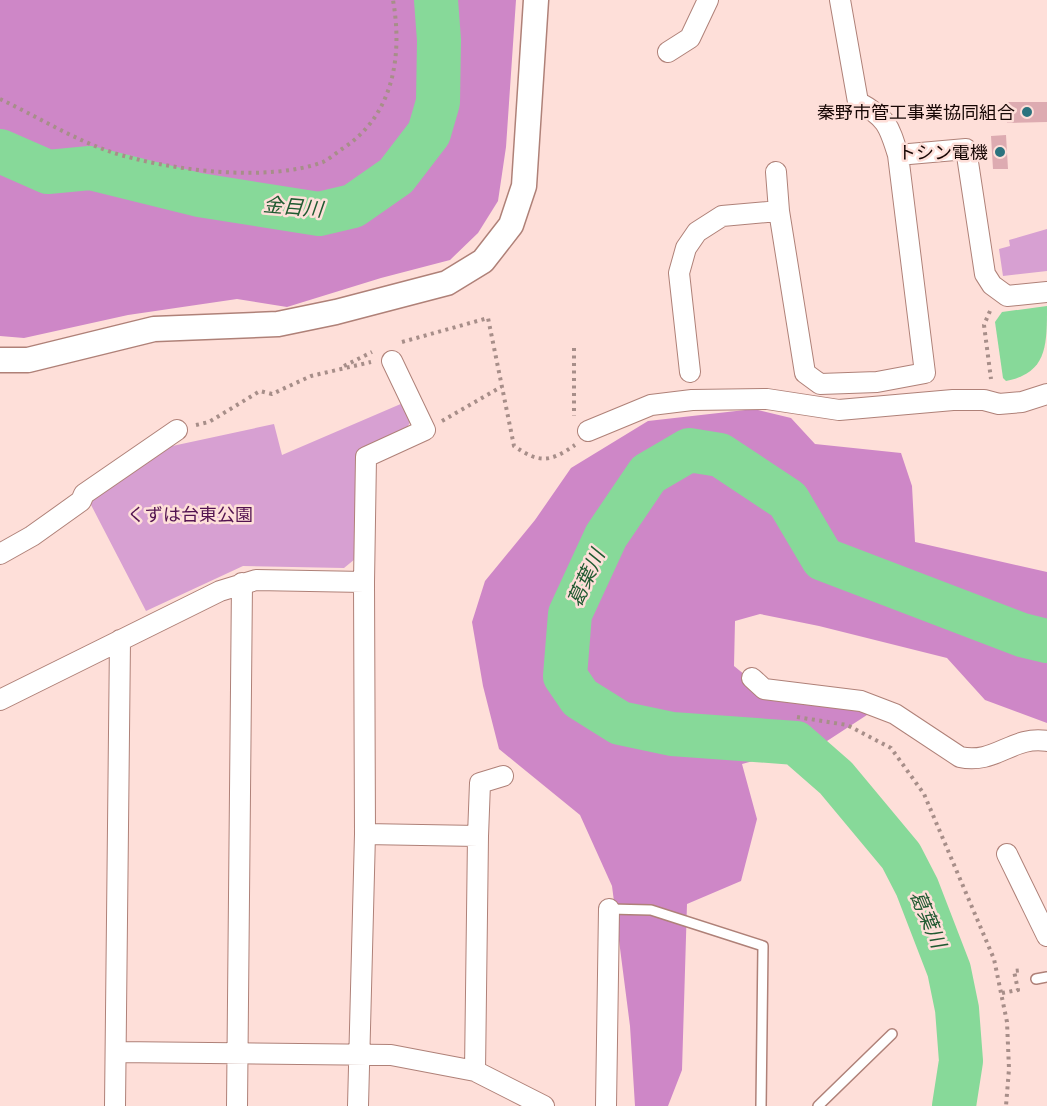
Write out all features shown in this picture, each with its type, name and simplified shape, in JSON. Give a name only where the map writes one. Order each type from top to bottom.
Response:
[{"type":"street","points":[[0,360],[28,360],[154,329],[278,324],[324,315],[447,283],[483,261],[512,225],[524,186],[536,0]]},
{"type":"street","points":[[668,52],[690,38],[708,0]]},
{"type":"street","points":[[776,172],[779,211],[805,373],[820,384],[876,382],[925,373],[897,155],[890,129],[879,113],[858,102],[840,0]]},
{"type":"street","points":[[897,155],[966,149],[985,274],[992,285],[1007,296],[1047,292]]},
{"type":"street","points":[[690,372],[680,273],[686,248],[697,232],[722,216],[779,211]]},
{"type":"street","points":[[358,1106],[364,834],[366,457],[425,430],[394,352]]},
{"type":"street","points":[[876,382],[879,405]]},
{"type":"street","points":[[578,430],[651,405],[692,400],[767,399],[839,410],[879,405],[984,400],[999,404],[1022,402],[1047,394]]},
{"type":"street","points":[[0,554],[32,537],[81,501],[84,494],[177,430]]},
{"type":"street","points":[[0,700],[220,591],[242,583],[256,580],[364,582]]},
{"type":"street","points":[[237,1106],[242,583]]},
{"type":"street","points":[[115,1106],[120,640]]},
{"type":"street","points":[[752,678],[764,689],[823,695],[870,704],[895,714],[960,757],[973,759],[990,756],[1030,738],[1047,741]]},
{"type":"street","points":[[475,1071],[480,783],[503,776]]},
{"type":"street","points":[[364,834],[478,836]]},
{"type":"street","points":[[1007,854],[1047,936]]},
{"type":"street","points":[[606,1106],[609,909]]},
{"type":"street","points":[[116,1052],[391,1055],[475,1071],[544,1106]]},
{"type":"lane","points":[[609,909],[651,910],[763,946],[761,1106]]},
{"type":"lane","points":[[1036,979],[1047,977]]},
{"type":"lane","points":[[818,1106],[892,1034]]},
{"type":"path","points":[[0,99],[111,152],[174,168],[200,171],[278,170],[323,162],[358,138],[381,109],[392,85],[398,48],[393,0]]},
{"type":"path","points":[[984,400],[991,382],[984,325],[995,302]]},
{"type":"path","points":[[177,430],[209,422],[260,391],[272,394],[311,376],[394,352],[488,318],[514,446],[533,459],[547,460],[574,446],[578,430],[574,348]]},
{"type":"path","points":[[344,366],[374,351]]},
{"type":"path","points":[[457,414],[501,387]]},
{"type":"path","points":[[574,446],[578,430]]},
{"type":"path","points":[[847,725],[891,748],[924,794],[979,920],[994,959],[1007,1022],[1009,1069],[1006,1106]]},
{"type":"path","points":[[1002,993],[1018,990],[1014,971]]},
{"type":"green space","points":[[1047,229],[1047,271],[1003,276],[999,249],[1010,246],[1009,240]]},
{"type":"green space","name":"くずは台東公園","points":[[403,403],[411,420],[406,430],[356,453],[355,559],[344,568],[243,566],[146,611],[89,501],[163,448],[274,424],[282,455]]},
{"type":"shaded area","points":[[0,0],[516,0],[506,147],[498,201],[478,233],[450,260],[381,278],[287,307],[237,299],[128,315],[24,338],[0,336]]},
{"type":"shaded area","points":[[1047,306],[1045,345],[1042,356],[1030,372],[1006,381],[1003,378],[995,322],[1002,312]]},
{"type":"shaded area","points":[[754,409],[791,418],[815,444],[901,453],[912,486],[915,542],[1047,572],[1047,723],[985,700],[947,658],[819,626],[760,614],[735,621],[734,666],[772,697],[870,713],[827,741],[742,764],[757,819],[741,881],[687,904],[682,1070],[668,1106],[635,1106],[630,1026],[612,886],[580,815],[499,749],[483,686],[472,622],[485,581],[535,520],[571,468],[648,421]]},
{"type":"building","name":"秦野市管工事業協同組合","points":[[1007,102],[1047,102],[1047,122],[1007,123]]},
{"type":"building","name":"トシン電機","points":[[1006,135],[1008,169],[993,169],[991,136]]},
{"type":"waterway","name":"金目川","points":[[0,151],[48,172],[90,168],[199,195],[319,214],[353,206],[396,176],[429,133],[438,102],[439,40],[436,0]]},
{"type":"waterway","name":"葛葉川","points":[[954,1106],[961,1061],[957,1009],[949,970],[917,887],[901,856],[836,778],[796,743],[672,734],[620,723],[580,698],[565,676],[570,614],[606,536],[648,474],[689,450],[720,455],[788,500],[823,559],[1022,635],[1047,641]]},
{"type":"place","name":"秦野市管工事業協同組合","points":[[1027,112]]},
{"type":"place","name":"トシン電機","points":[[1000,152]]}]
